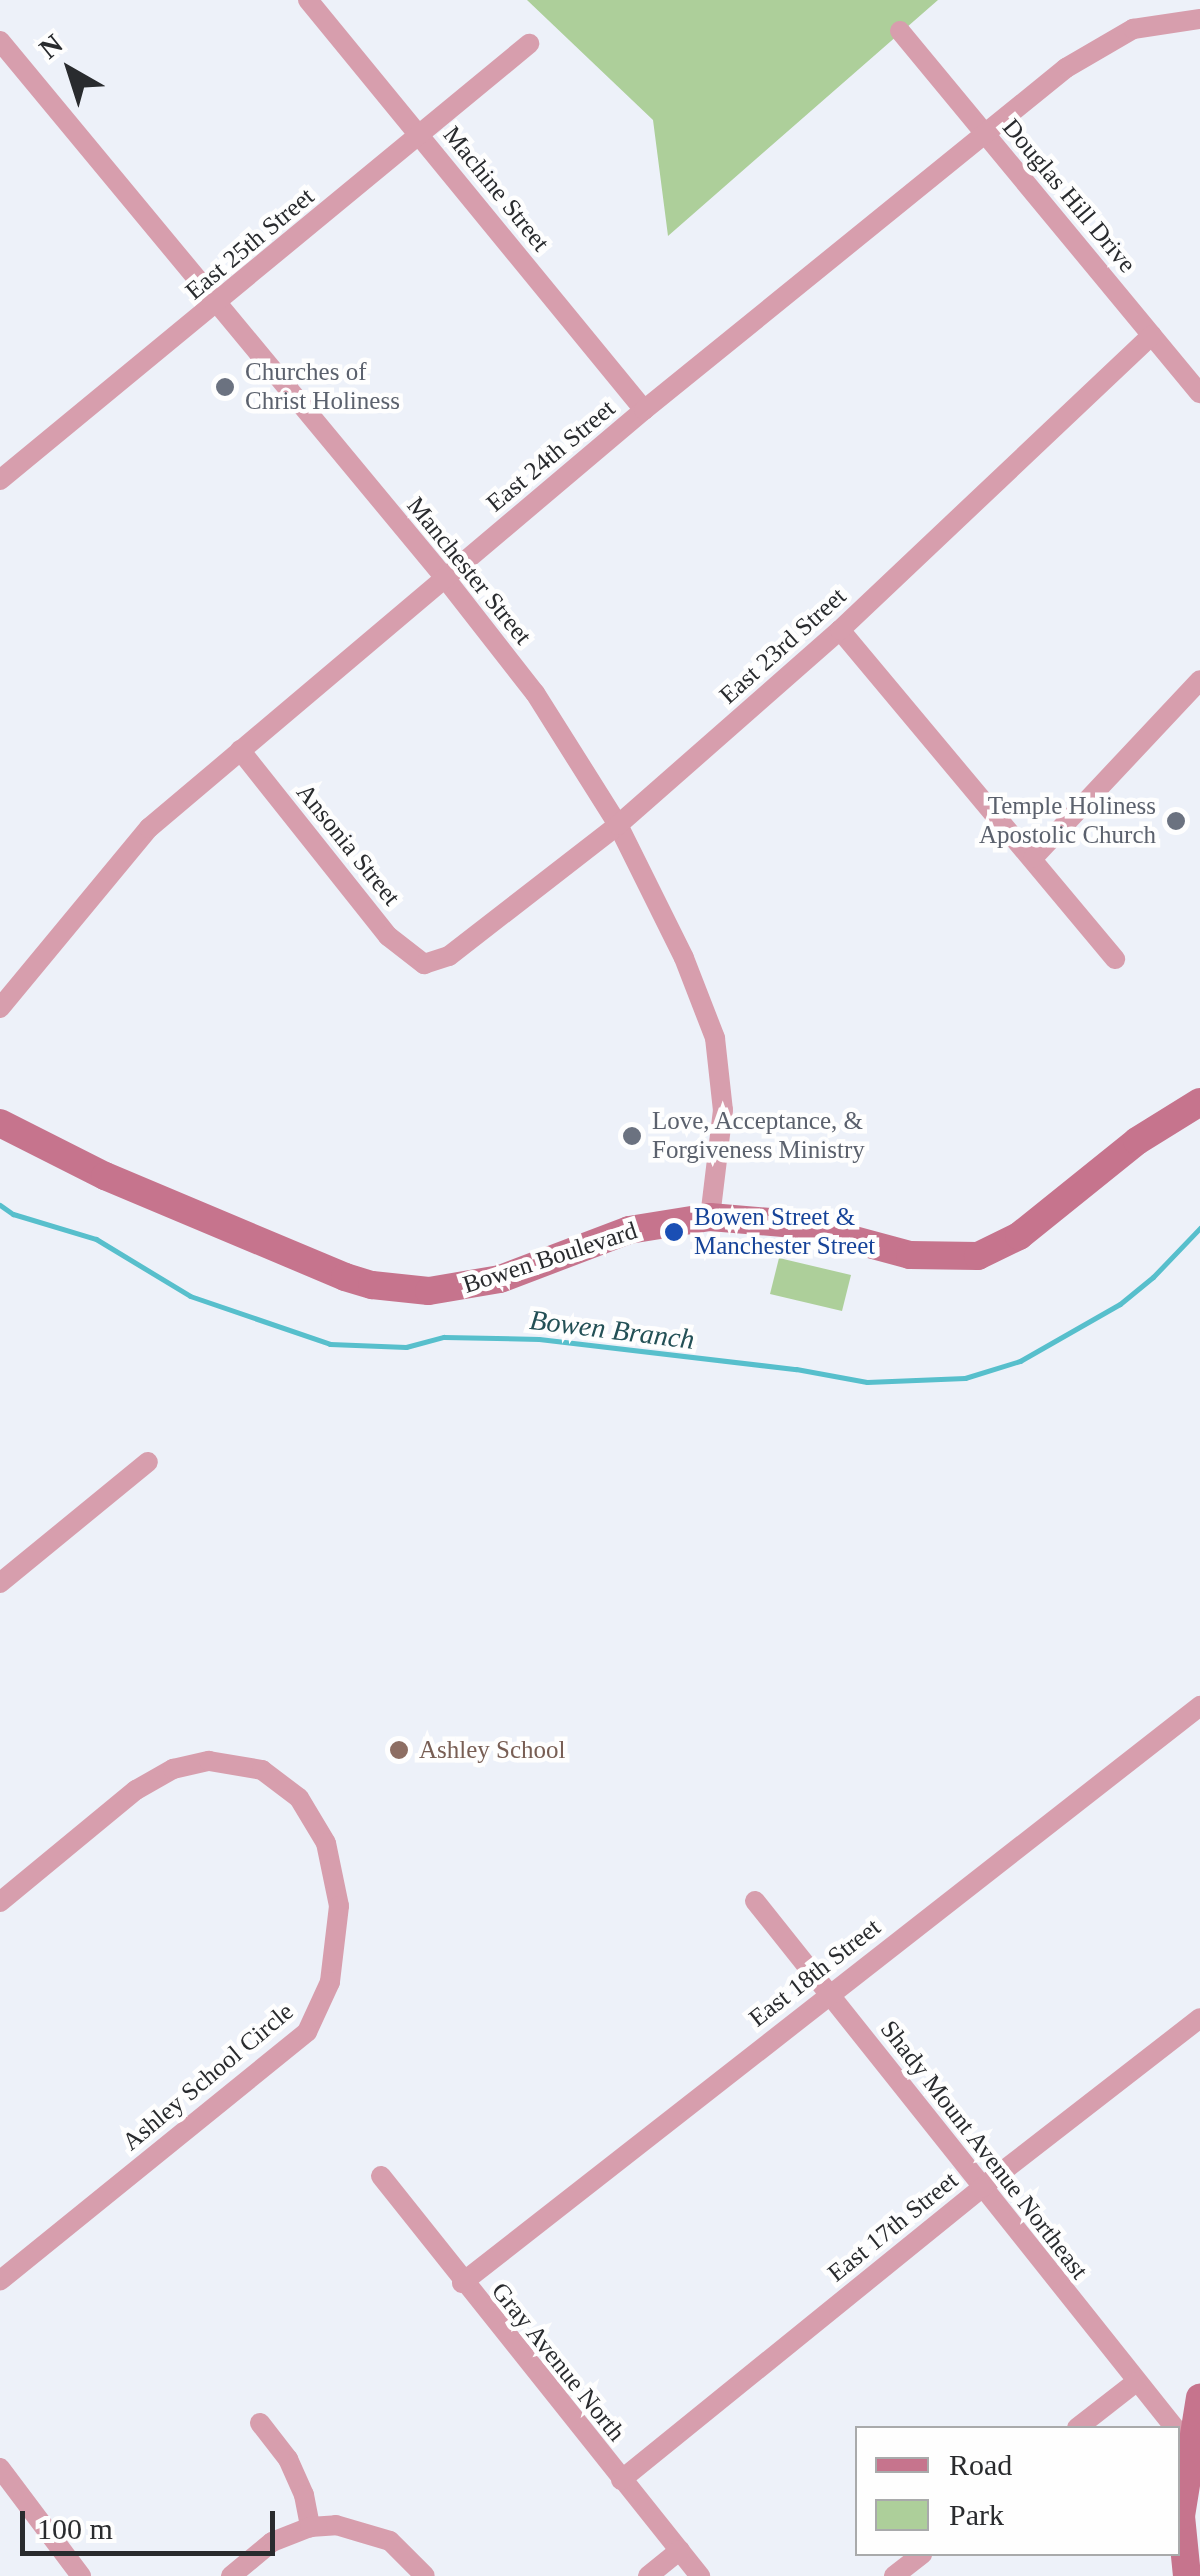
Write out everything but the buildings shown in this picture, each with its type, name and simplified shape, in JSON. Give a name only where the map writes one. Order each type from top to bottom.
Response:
[{"type":"street","name":"Machine Street","points":[[308,0],[644,410]]},
{"type":"street","name":"East 24th Street","points":[[0,1008],[150,828],[644,410],[984,132],[1104,42],[1163,22],[1200,19]]},
{"type":"street","name":"Douglas Hill Drive","points":[[900,31],[1200,393]]},
{"type":"street","name":"Manchester Street","points":[[0,41],[535,692],[618,826],[684,958],[715,1038],[723,1110],[710,1217]]},
{"type":"street","name":"East 25th Street","points":[[2,473],[218,304],[529,44]]},
{"type":"street","name":"East 23rd Street","points":[[424,964],[477,938],[618,826],[840,630],[1152,335]]},
{"type":"street","points":[[840,630],[1115,959]]},
{"type":"street","points":[[1033,858],[1200,680]]},
{"type":"street","name":"Ansonia Street","points":[[240,750],[388,936],[424,964]]},
{"type":"street","name":"Bowen Boulevard","points":[[0,1123],[105,1176],[344,1277],[401,1290],[476,1286],[609,1236],[710,1217],[795,1224],[910,1256],[978,1256],[1019,1236],[1114,1158],[1200,1102]]},
{"type":"street","points":[[0,1583],[148,1462]]},
{"type":"street","name":"East 18th Street","points":[[462,2283],[1200,1706]]},
{"type":"street","name":"Ashley School Circle","points":[[0,1902],[154,1778],[209,1761],[262,1770],[310,1812],[331,1858],[339,1930],[326,2000],[307,2032],[0,2281]]},
{"type":"street","name":"Shady Mount Avenue Northeast","points":[[755,1902],[1173,2426]]},
{"type":"street","name":"East 17th Street","points":[[621,2480],[981,2188],[1200,2018]]},
{"type":"street","name":"Gray Avenue North","points":[[382,2176],[462,2283],[700,2576]]},
{"type":"street","points":[[1080,2426],[1136,2382]]},
{"type":"street","points":[[1187,2576],[1180,2516],[1181,2435],[1200,2398]]},
{"type":"street","points":[[260,2423],[288,2459],[304,2494],[310,2526]]},
{"type":"street","points":[[0,2468],[81,2576]]},
{"type":"street","points":[[231,2576],[272,2542],[310,2526],[336,2525],[375,2534],[404,2551],[425,2576]]},
{"type":"street","points":[[648,2576],[680,2550]]},
{"type":"street","points":[[894,2576],[919,2556]]},
{"type":"green space","points":[[527,0],[938,0],[668,236],[653,120]]},
{"type":"green space","points":[[779,1258],[851,1275],[842,1311],[770,1294]]},
{"type":"waterway","name":"Bowen Branch","points":[[0,1205],[13,1214],[96,1239],[190,1296],[330,1344],[406,1347],[444,1337],[539,1339],[796,1369],[867,1382],[965,1378],[1020,1361],[1120,1304],[1153,1277],[1200,1228]]},
{"type":"place","name":"Churches of Christ Holiness","points":[[225,387]]},
{"type":"place","name":"Temple Holiness Apostolic Church","points":[[1176,821]]},
{"type":"place","name":"Love, Acceptance, & Forgiveness Ministry","points":[[632,1136]]},
{"type":"place","name":"Bowen Street & Manchester Street","points":[[674,1232]]},
{"type":"place","name":"Ashley School","points":[[399,1750]]}]
